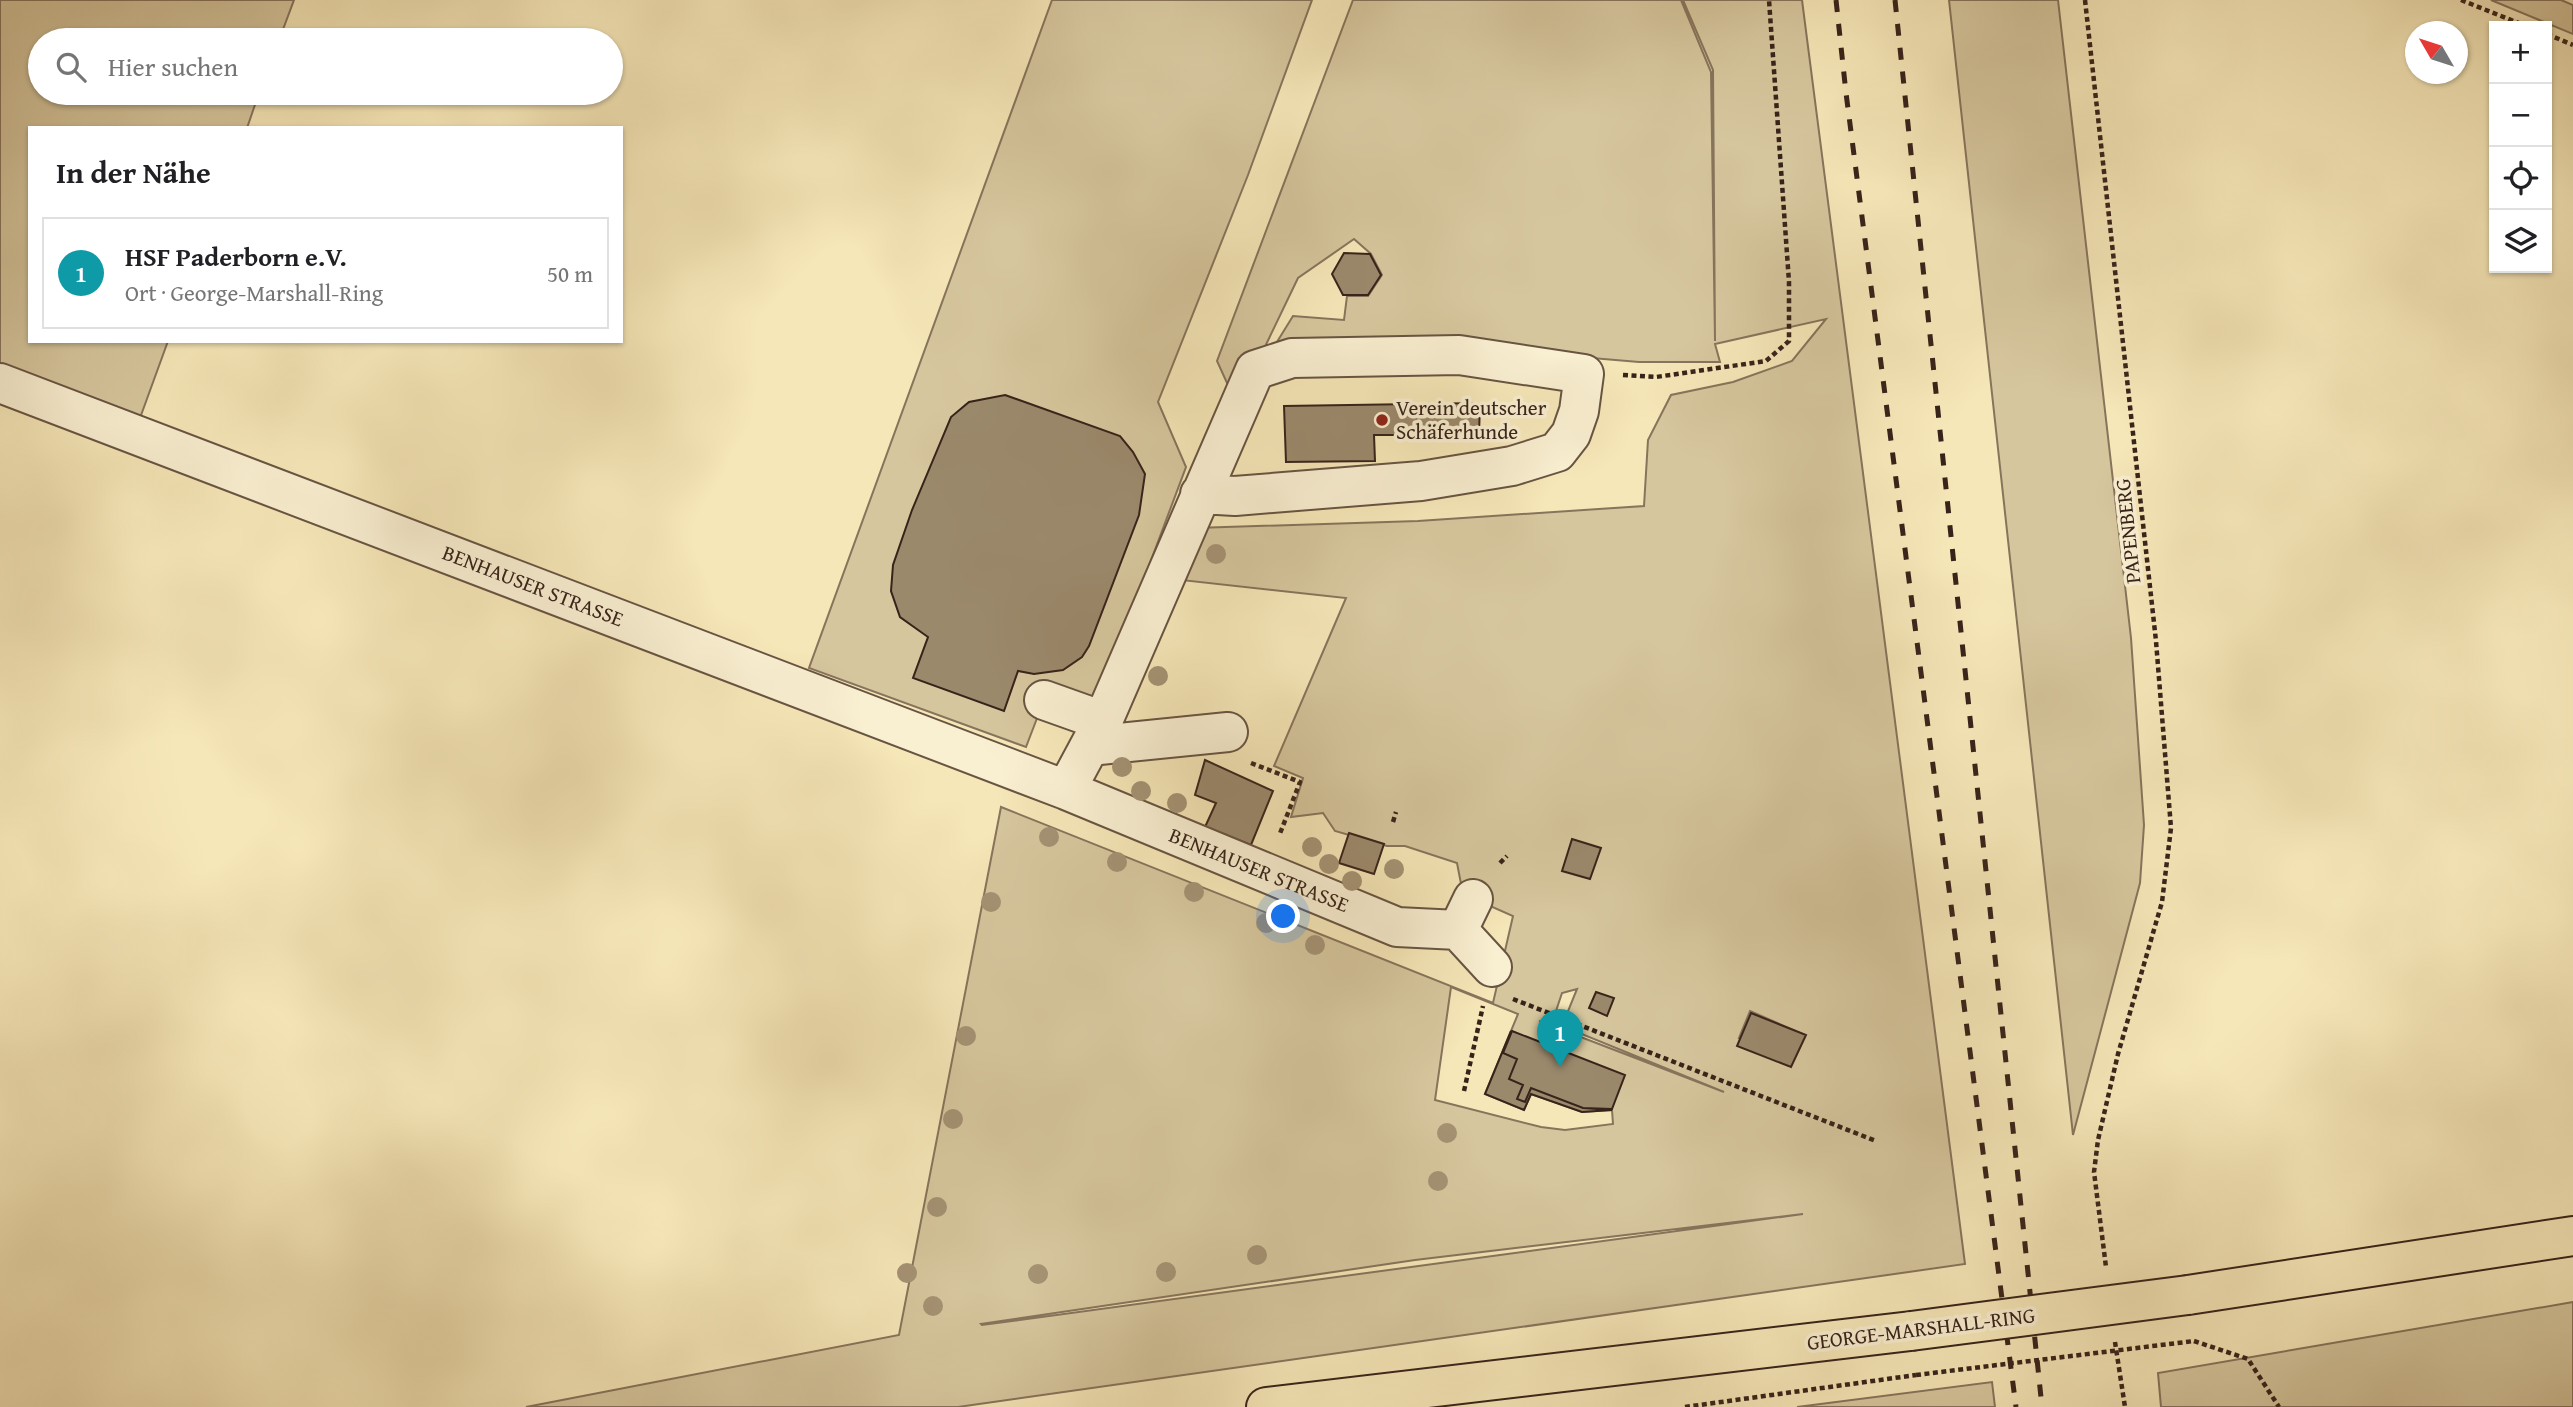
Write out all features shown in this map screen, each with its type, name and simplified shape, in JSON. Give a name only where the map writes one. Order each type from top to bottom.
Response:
[{"type":"main road","name":"GEORGE-MARSHALL-RING","points":[[1266,1407],[1910,1331],[2188,1295],[2573,1236]]},
{"type":"lane","points":[[1066,790],[1096,734],[1200,494],[1255,370],[1292,358],[1459,355],[1584,374],[1579,411],[1571,434],[1557,452],[1512,466],[1421,481],[1235,496],[1200,494]]},
{"type":"lane","name":"BENHAUSER STRASSE","points":[[0,383],[1066,790],[1397,927],[1466,914],[1500,983]]},
{"type":"lane","points":[[1044,699],[1096,734],[1228,732]]},
{"type":"path","points":[[1584,374],[1656,377],[1766,361],[1789,341],[1789,282],[1769,0]]},
{"type":"path","name":"PAPENBERG","points":[[2085,0],[2156,641],[2171,828],[2162,902],[2118,1054],[2098,1140],[2094,1172],[2106,1269]]},
{"type":"path","points":[[2461,0],[2514,21]]},
{"type":"path","points":[[2552,36],[2573,45]]},
{"type":"path","points":[[1266,873],[1300,782]]},
{"type":"path","points":[[1393,822],[1396,812]]},
{"type":"path","points":[[1500,863],[1507,856]]},
{"type":"path","points":[[1464,1091],[1500,983],[1876,1142]]},
{"type":"path","points":[[2115,1339],[2125,1407]]},
{"type":"path","points":[[1685,1407],[2194,1341],[2248,1359],[2278,1407]]},
{"type":"shaded area","points":[[0,0],[294,0],[284,28],[28,28],[28,105],[255,105],[248,126],[28,126],[28,343],[167,343],[136,429],[0,374]]},
{"type":"shaded area","points":[[1052,0],[1312,0],[1248,175],[1158,402],[1186,467],[1098,702],[1044,700],[1026,747],[809,668]]},
{"type":"shaded area","points":[[1353,0],[1681,0],[1711,72],[1715,341],[1713,70],[1683,0],[1802,0],[1965,1264],[958,1407],[526,1407],[899,1335],[1001,807],[1493,1003],[1513,916],[1463,894],[1457,863],[1405,846],[1387,846],[1335,831],[1323,813],[1291,817],[1303,778],[1274,766],[1346,598],[1181,580],[1195,528],[1418,521],[1644,506],[1648,440],[1671,395],[1733,382],[1792,361],[1826,319],[1715,344],[1720,362],[1639,362],[1484,349],[1272,350],[1293,316],[1344,320],[1347,296],[1368,296],[1382,275],[1371,254],[1354,239],[1298,278],[1237,405],[1217,361]],"holes":[[[1451,987],[1518,1014],[1485,1094],[1524,1110],[1531,1094],[1582,1112],[1612,1110],[1613,1124],[1565,1130],[1541,1127],[1435,1100]],[[1577,989],[1562,1026],[1724,1092],[1539,1021],[1561,1029],[1553,1020],[1562,993]],[[1750,1011],[1805,1035],[1739,1038]],[[1803,1214],[981,1324],[1415,1260]]]},
{"type":"shaded area","points":[[1949,0],[2058,0],[2131,638],[2144,825],[2140,883],[2073,1135]]},
{"type":"shaded area","points":[[2491,0],[2561,0],[2573,5],[2573,34],[2552,25],[2552,21],[2542,21]]},
{"type":"shaded area","points":[[2573,1302],[2573,1407],[2161,1407],[2158,1373]]},
{"type":"shaded area","points":[[1992,1382],[1995,1407],[1797,1407]]},
{"type":"building","points":[[1344,253],[1370,254],[1381,275],[1368,295],[1343,295],[1332,274]]},
{"type":"building","points":[[1005,395],[1120,436],[1145,474],[1139,515],[1089,646],[1082,657],[1063,670],[1034,674],[1018,671],[1004,711],[913,678],[928,637],[900,617],[891,591],[893,565],[912,510],[951,417],[969,402]]},
{"type":"building","name":"Verein deutscher Schäferhunde","points":[[1480,403],[1479,435],[1374,435],[1375,461],[1286,462],[1284,406]]},
{"type":"building","points":[[1205,760],[1273,791],[1251,845],[1205,827],[1216,803],[1195,795]]},
{"type":"building","points":[[1349,833],[1384,844],[1374,874],[1339,863]]},
{"type":"building","points":[[1572,839],[1601,848],[1590,879],[1562,871]]},
{"type":"building","points":[[1596,992],[1614,998],[1607,1016],[1589,1008]]},
{"type":"building","points":[[1751,1013],[1806,1035],[1791,1067],[1737,1046]]},
{"type":"building","points":[[1511,1031],[1503,1053],[1517,1059],[1509,1079],[1523,1085],[1517,1099],[1525,1102],[1531,1088],[1583,1108],[1612,1110],[1582,1112],[1531,1094],[1524,1110],[1485,1094]]},
{"type":"building","points":[[1512,1031],[1625,1075],[1612,1109],[1583,1108],[1531,1088],[1525,1102],[1517,1099],[1523,1085],[1509,1079],[1517,1059],[1503,1053]]},
{"type":"railway","points":[[1836,0],[2016,1407]]},
{"type":"railway","points":[[1895,0],[2042,1407]]},
{"type":"place","name":"Verein deutscher Schäferhunde","points":[[1382,420]]},
{"type":"place","name":"HSF Paderborn e.V.","points":[[1560,1067]]}]
